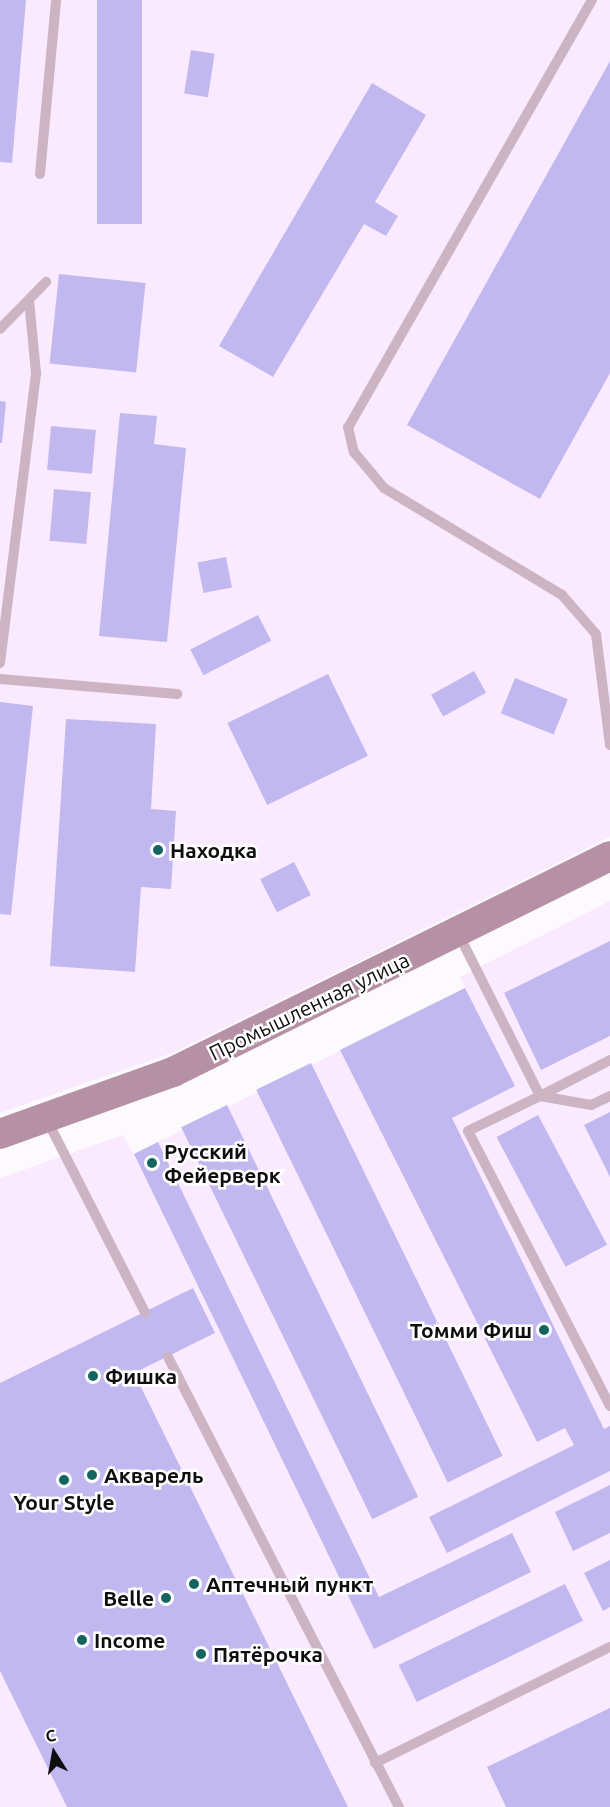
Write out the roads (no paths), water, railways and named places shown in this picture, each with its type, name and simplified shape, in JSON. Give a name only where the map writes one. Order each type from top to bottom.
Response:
[{"type":"main road","name":"Промышленная улица","points":[[0,1134],[173,1072],[610,856]]},
{"type":"lane","points":[[40,174],[56,0]]},
{"type":"lane","points":[[592,0],[348,427],[354,452],[384,488],[562,595],[596,634],[610,745]]},
{"type":"lane","points":[[0,329],[46,282]]},
{"type":"lane","points":[[0,663],[36,373],[29,300]]},
{"type":"lane","points":[[0,678],[177,694]]},
{"type":"lane","points":[[458,933],[540,1096]]},
{"type":"lane","points":[[610,1060],[468,1131],[610,1406]]},
{"type":"lane","points":[[540,1096],[591,1105],[610,1096]]},
{"type":"lane","points":[[45,1117],[145,1312]]},
{"type":"lane","points":[[168,1357],[399,1807]]},
{"type":"lane","points":[[375,1764],[610,1647]]},
{"type":"place","name":"Находка","points":[[158,850]]},
{"type":"place","name":"Русский Фейерверк","points":[[152,1163]]},
{"type":"place","name":"Томми Фиш","points":[[544,1330]]},
{"type":"place","name":"Фишка","points":[[93,1376]]},
{"type":"place","name":"Акварель","points":[[92,1475]]},
{"type":"place","name":"Your Style","points":[[64,1480]]},
{"type":"place","name":"Аптечный пункт","points":[[194,1584]]},
{"type":"place","name":"Belle","points":[[166,1598]]},
{"type":"place","name":"Income","points":[[82,1640]]},
{"type":"place","name":"Пятёрочка","points":[[201,1654]]}]
